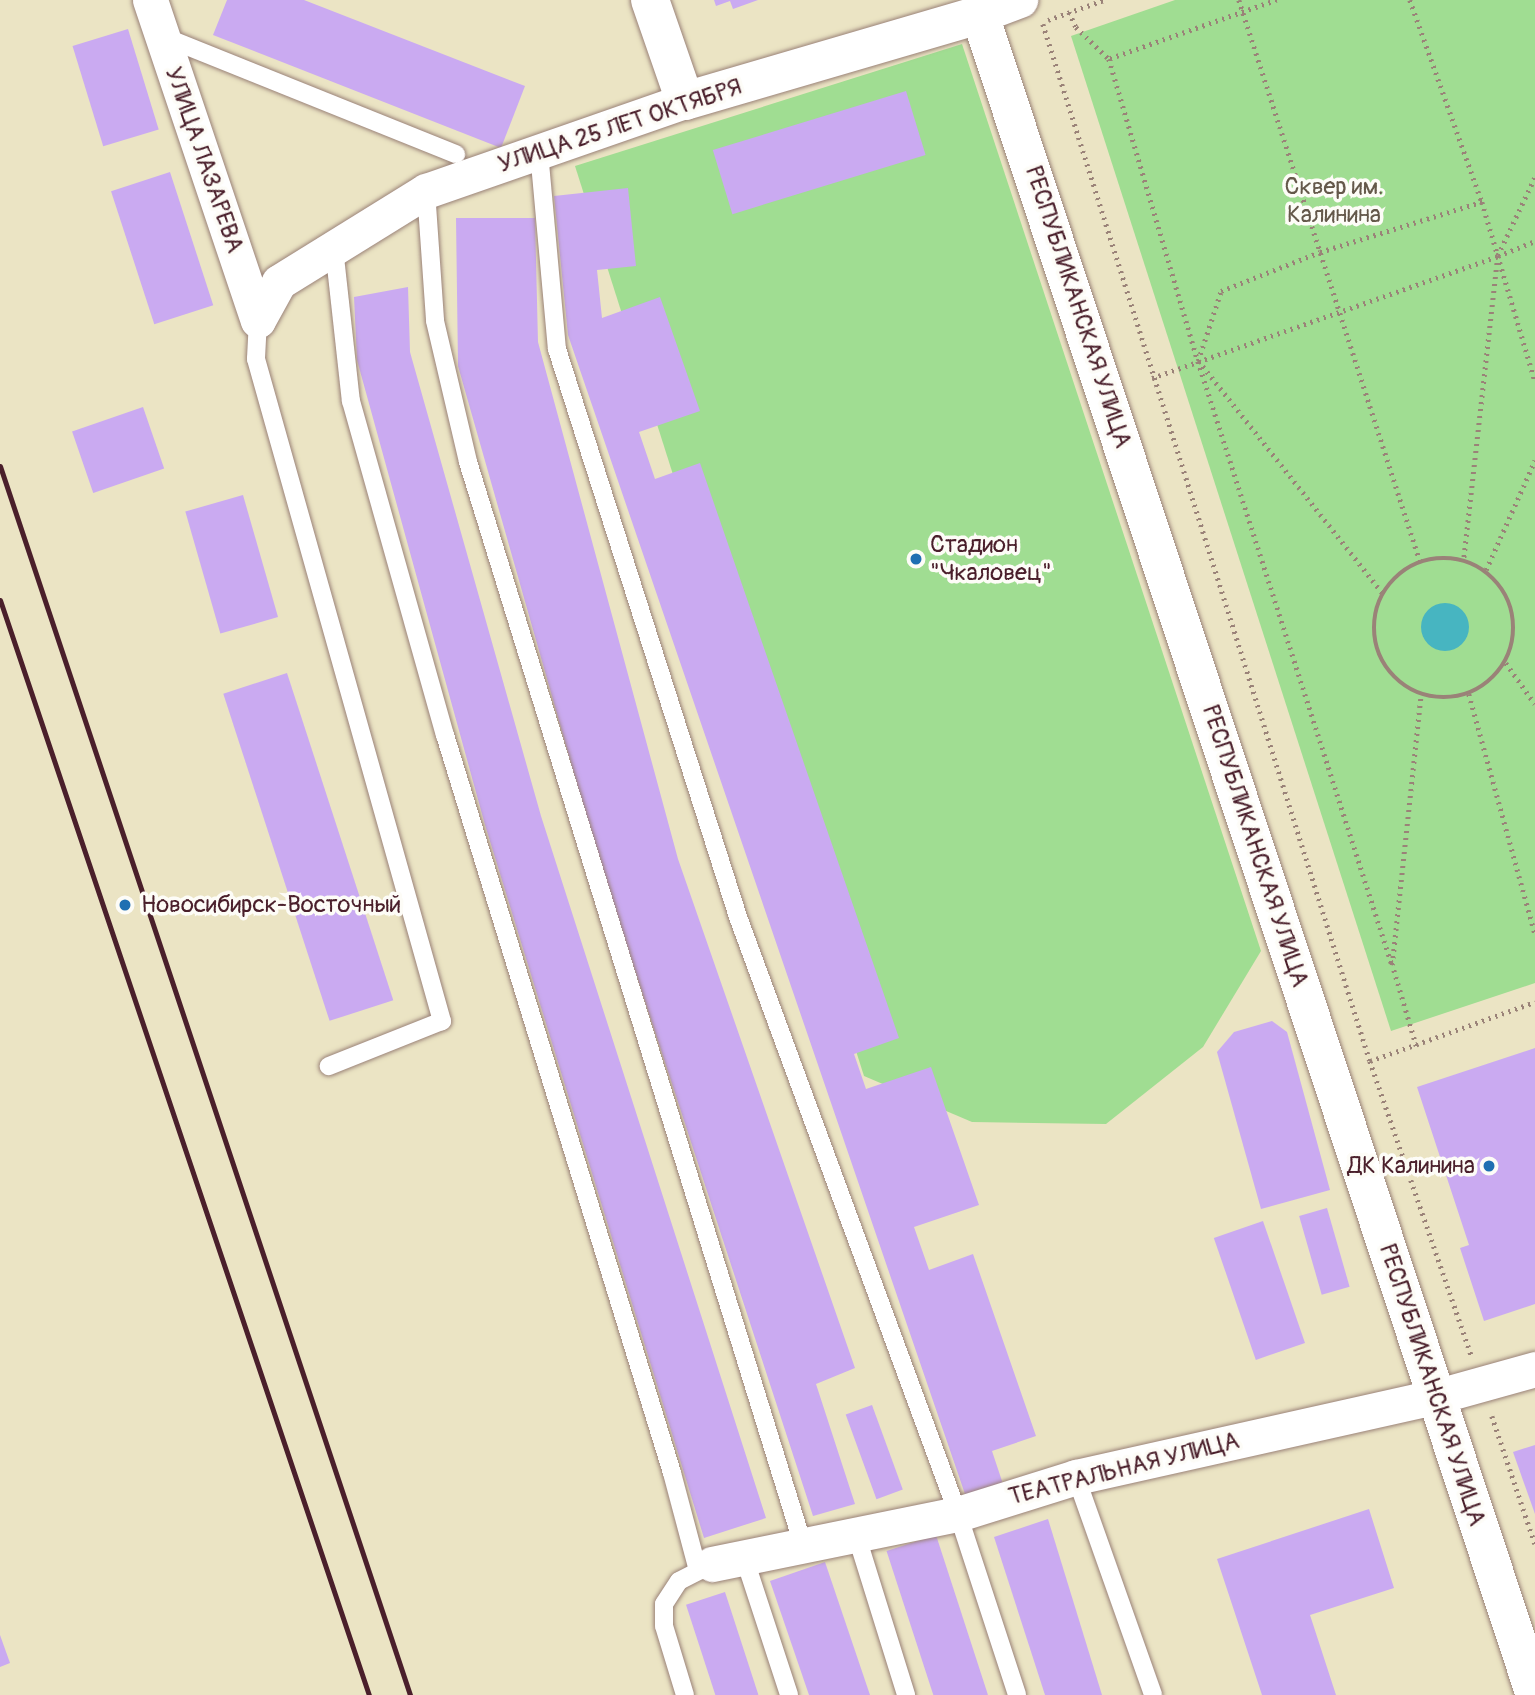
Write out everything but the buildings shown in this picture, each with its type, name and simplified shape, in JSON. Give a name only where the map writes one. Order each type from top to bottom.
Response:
[{"type":"street","name":"УЛИЦА ЛАЗАРЕВА","points":[[150,0],[258,320]]},
{"type":"street","points":[[650,0],[685,102]]},
{"type":"street","name":"УЛИЦА 25 ЛЕТ ОКТЯБРЯ","points":[[258,320],[279,282],[426,191],[975,7],[1020,0]]},
{"type":"street","name":"РЕСПУБЛИКАНСКАЯ УЛИЦА","points":[[975,7],[1535,1695]]},
{"type":"street","name":"ТЕАТРАЛЬНАЯ УЛИЦА","points":[[718,1564],[958,1514],[1076,1477],[1435,1397],[1535,1369]]},
{"type":"lane","points":[[162,36],[456,154]]},
{"type":"lane","points":[[539,152],[557,349],[738,917],[958,1514],[1017,1695]]},
{"type":"lane","points":[[426,191],[435,321],[468,462],[803,1545]]},
{"type":"lane","points":[[334,248],[351,401],[358,428],[445,735],[672,1473],[789,1695]]},
{"type":"lane","points":[[258,320],[256,359],[442,1021],[329,1066]]},
{"type":"lane","points":[[1076,1477],[1153,1695]]},
{"type":"lane","points":[[856,1534],[906,1695]]},
{"type":"lane","points":[[685,1695],[664,1626],[664,1604],[680,1581],[718,1564]]},
{"type":"path","points":[[1104,0],[1042,22],[1152,378],[1370,1061],[1535,1544]]},
{"type":"path","points":[[1239,0],[1420,561]]},
{"type":"path","points":[[1109,59],[1277,0]]},
{"type":"path","points":[[1410,0],[1482,202],[1535,382]]},
{"type":"path","points":[[1069,12],[1076,27],[1109,59],[1198,362],[1416,1046]]},
{"type":"path","points":[[1464,559],[1498,256],[1535,178]]},
{"type":"path","points":[[1198,362],[1221,291],[1320,252],[1482,202]]},
{"type":"path","points":[[1152,378],[1535,241]]},
{"type":"path","points":[[1198,362],[1382,593]]},
{"type":"path","points":[[1486,570],[1535,460]]},
{"type":"path","points":[[1440,557],[1464,559],[1486,570],[1504,588],[1514,615],[1514,640],[1506,663],[1490,682],[1469,694],[1445,699],[1421,695],[1391,674],[1374,641],[1374,616],[1382,593],[1398,574],[1420,561],[1440,557]]},
{"type":"path","points":[[1506,663],[1535,705]]},
{"type":"path","points":[[1469,694],[1535,933]]},
{"type":"path","points":[[1392,965],[1421,695]]},
{"type":"path","points":[[1370,1061],[1535,1002]]},
{"type":"green space","name":"Сквер им. Калинина","points":[[1175,0],[1535,0],[1535,983],[1391,1031],[1071,36]]},
{"type":"green space","name":"Стадион \"Чкаловец\"","points":[[962,44],[1261,951],[1203,1047],[1106,1124],[972,1122],[864,1076],[575,166]]},
{"type":"water","points":[[1445,603],[1462,610],[1469,627],[1462,644],[1445,651],[1428,644],[1421,627],[1428,610]]},
{"type":"railway","points":[[0,466],[410,1695]]},
{"type":"railway","points":[[0,600],[369,1695]]},
{"type":"place","name":"Стадион \"Чкаловец\"","points":[[916,559]]},
{"type":"place","name":"Новосибирск-Восточный","points":[[125,905]]},
{"type":"place","name":"ДК Калинина","points":[[1489,1166]]}]
